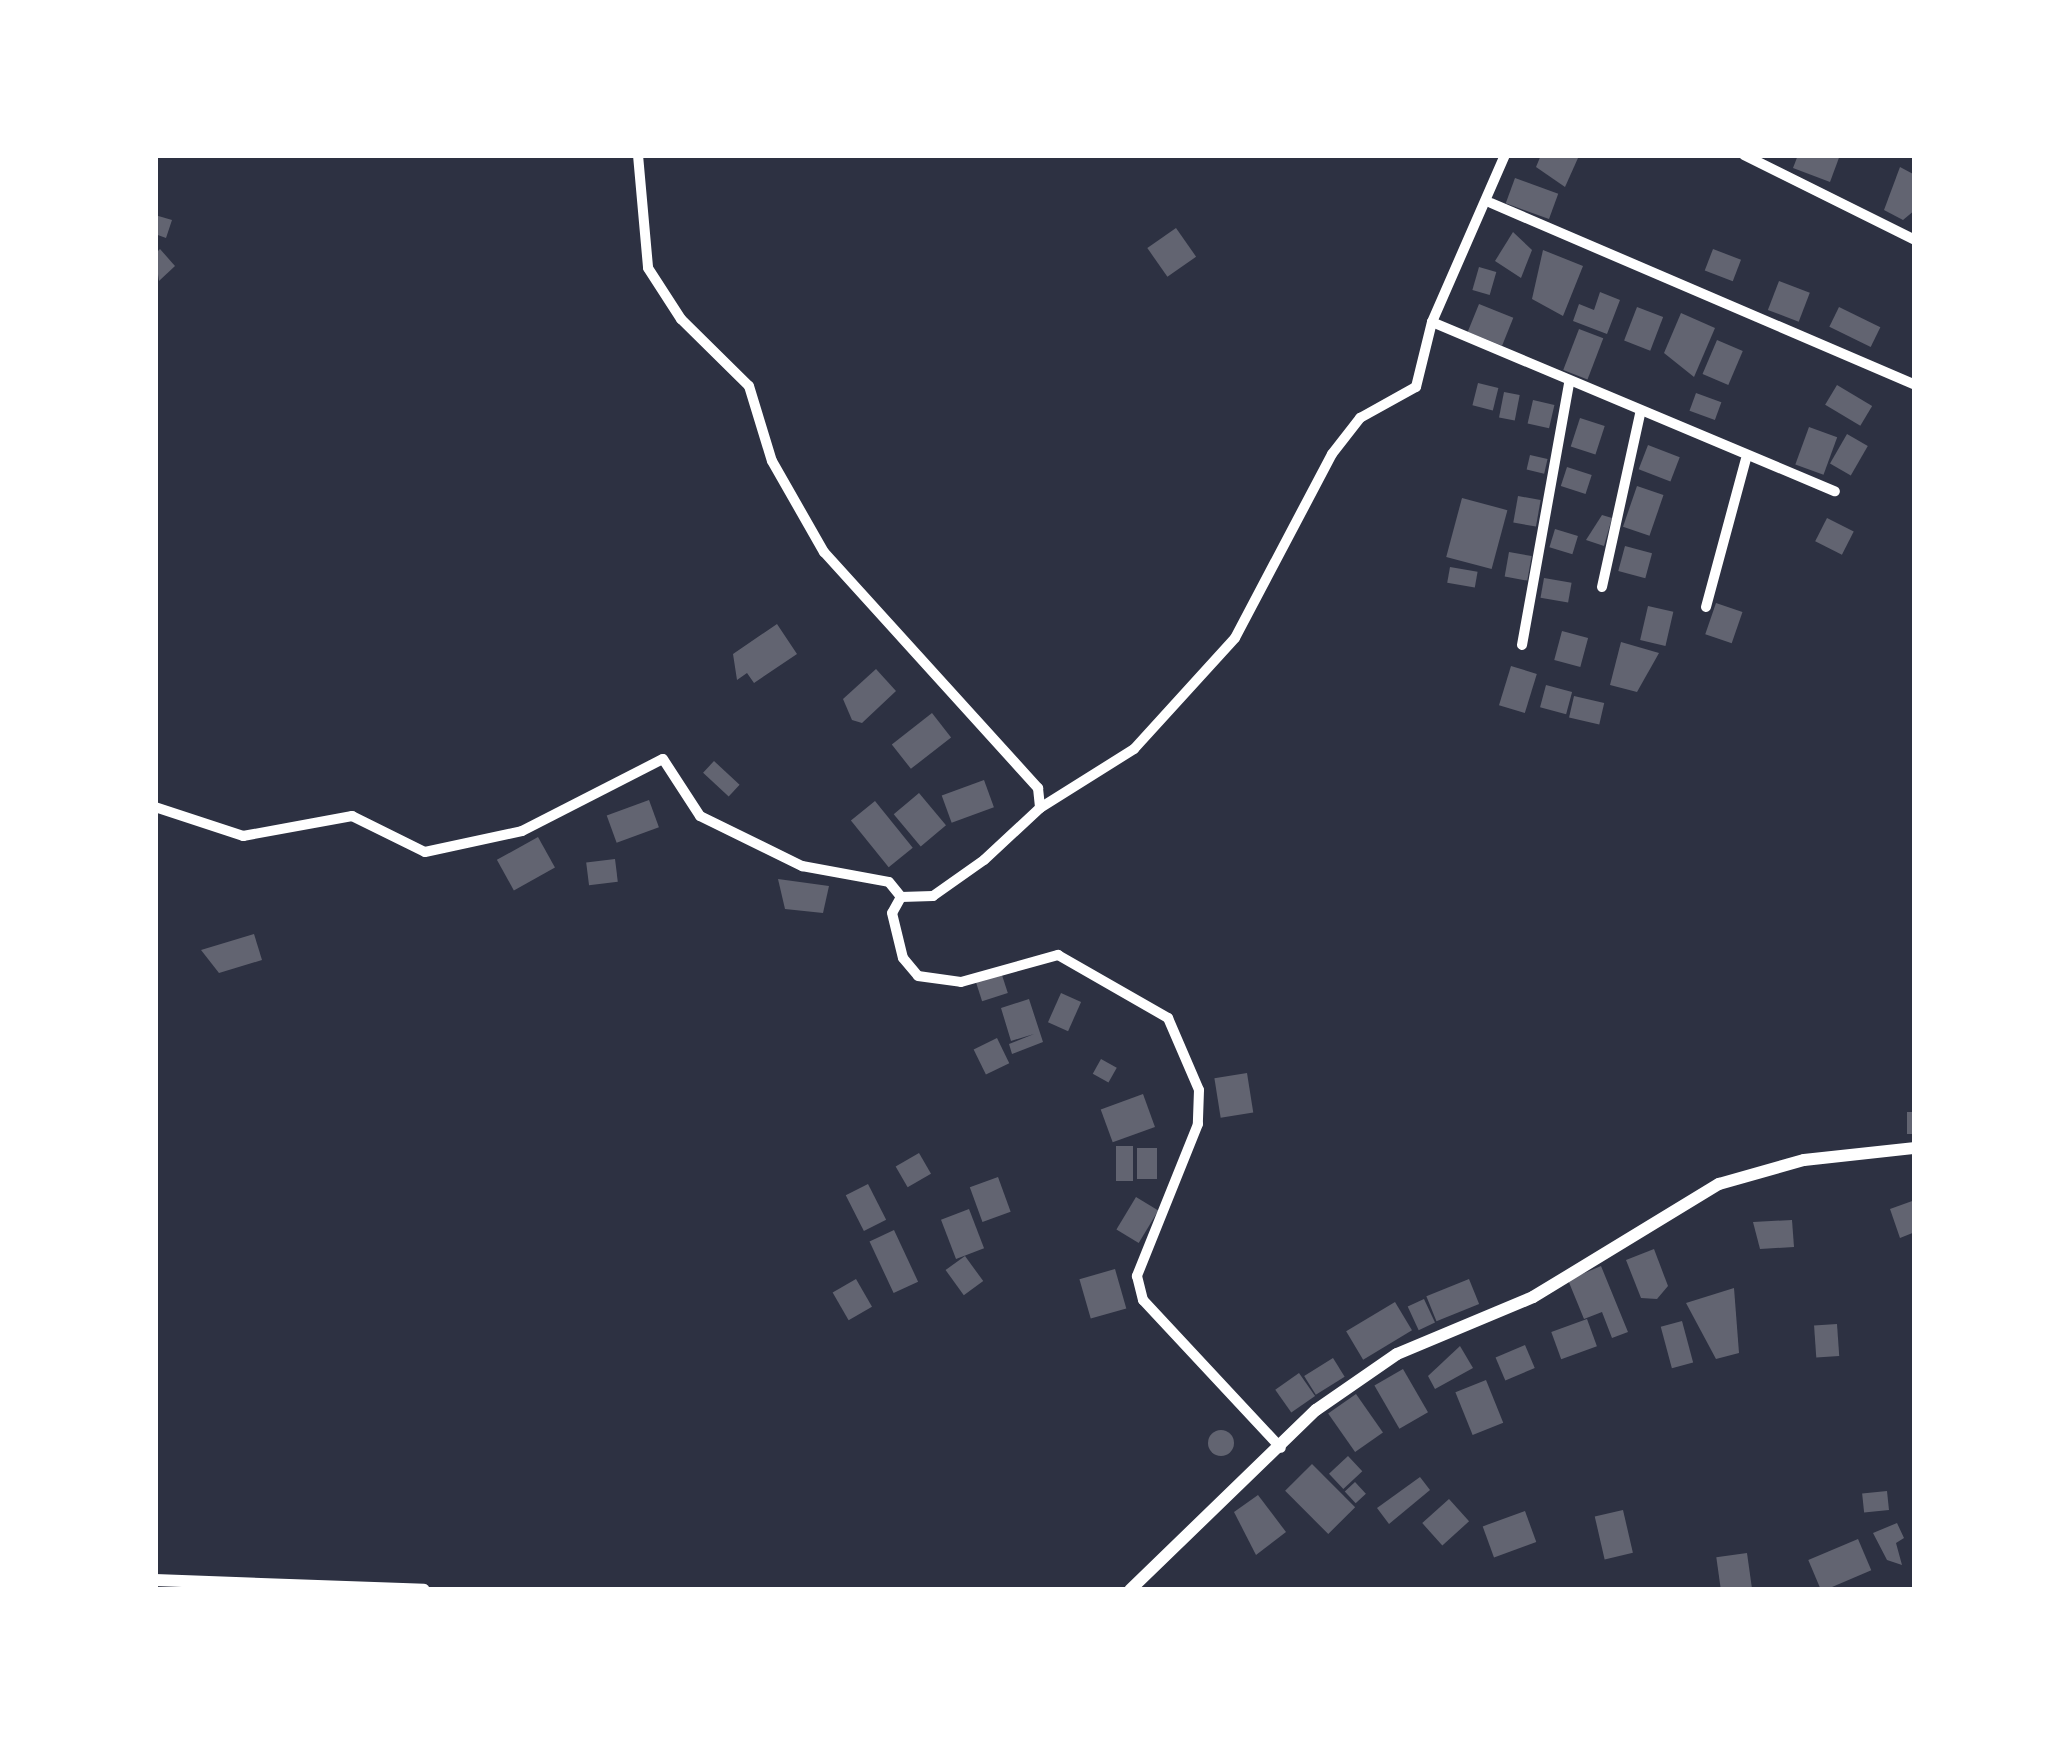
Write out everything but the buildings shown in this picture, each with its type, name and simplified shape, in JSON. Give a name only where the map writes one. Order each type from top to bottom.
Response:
[{"type":"street","points":[[638,155],[648,268],[681,319],[750,386],[772,461],[824,552],[1018,758],[1040,808]]},
{"type":"street","points":[[901,897],[933,896],[1040,808],[1134,749],[1235,638],[1332,454],[1360,418],[1416,387],[1432,322],[1491,203],[1505,155]]},
{"type":"street","points":[[1744,155],[1915,240]]},
{"type":"street","points":[[1491,203],[1915,385]]},
{"type":"street","points":[[1432,322],[1640,414],[1836,492]]},
{"type":"street","points":[[1522,645],[1569,384]]},
{"type":"street","points":[[1602,587],[1640,414]]},
{"type":"street","points":[[1706,607],[1746,458]]},
{"type":"street","points":[[155,807],[243,836],[352,816],[425,852],[522,831],[663,759],[700,816],[802,866],[889,882],[901,897]]},
{"type":"street","points":[[901,897],[892,913],[918,976],[961,982],[1058,955],[1168,1018],[1199,1090],[1198,1124],[1137,1276],[1143,1300],[1281,1448]]},
{"type":"street","points":[[1130,1590],[1342,1389],[1397,1354],[1533,1297],[1672,1206],[1804,1160],[1915,1148]]},
{"type":"street","points":[[155,1580],[424,1590]]}]
